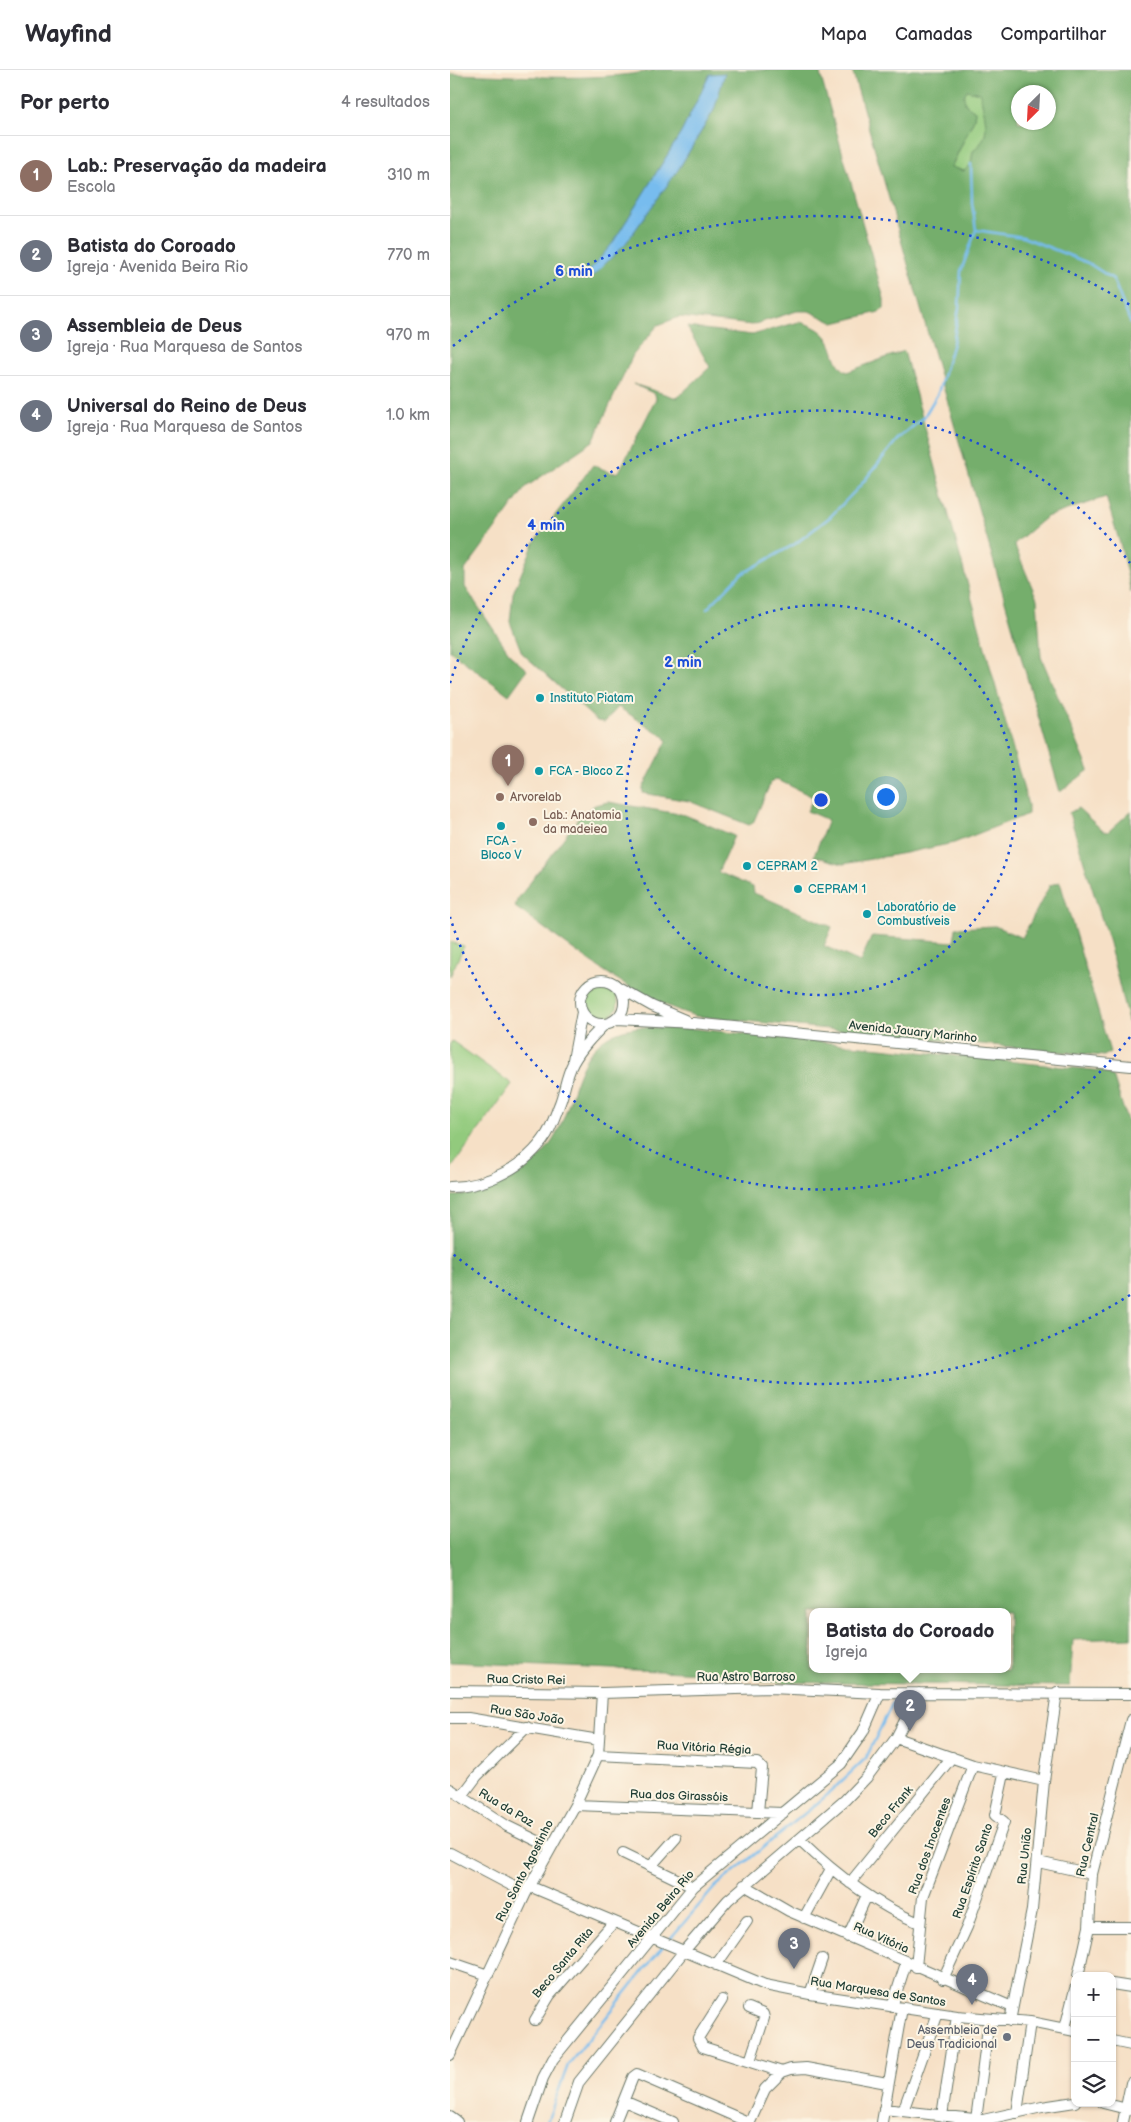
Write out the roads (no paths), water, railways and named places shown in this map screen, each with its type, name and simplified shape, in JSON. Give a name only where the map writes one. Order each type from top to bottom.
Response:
[{"type":"street","points":[[450,1187],[483,1182],[506,1172],[530,1153],[547,1134],[573,1064],[582,1012],[581,996],[588,986],[600,980],[614,983],[619,988],[625,1001],[621,1014],[616,1019],[604,1024],[573,1064]]},
{"type":"street","name":"Avenida Jauary Marinho","points":[[619,988],[652,1006],[693,1023]]},
{"type":"street","points":[[582,1012],[592,1022],[604,1024]]},
{"type":"street","name":"Avenida Jauary Marinho","points":[[616,1019],[693,1023],[1131,1066]]},
{"type":"street","name":"Rua Astro Barroso","points":[[602,1693],[770,1688],[880,1693],[1057,1692],[1131,1694]]},
{"type":"street","name":"Rua Cristo Rei","points":[[450,1691],[602,1693]]},
{"type":"street","name":"Rua União","points":[[1010,2021],[1032,1910],[1038,1862],[1044,1780],[1057,1692]]},
{"type":"street","name":"Rua Santo Agostinho","points":[[450,2055],[528,1889],[575,1805],[598,1755],[602,1693]]},
{"type":"street","name":"Avenida Beira Rio","points":[[528,2122],[543,2078],[553,2060],[657,1940],[693,1887],[841,1764],[863,1732],[880,1693]]},
{"type":"street","points":[[566,2122],[579,2082],[684,1951],[744,1885],[800,1840],[845,1800],[867,1776],[896,1738],[919,1693]]},
{"type":"street","name":"Rua São João","points":[[450,1718],[468,1718],[599,1740]]},
{"type":"street","name":"Rua Central","points":[[1079,1972],[1089,1927],[1092,1874],[1131,1720]]},
{"type":"street","points":[[462,1796],[477,1776],[527,1727]]},
{"type":"street","points":[[896,1738],[1004,1774],[1044,1780]]},
{"type":"street","name":"Rua Vitória Régia","points":[[598,1755],[757,1763],[762,1768],[758,1812]]},
{"type":"street","name":"Beco Frank","points":[[850,1883],[952,1757]]},
{"type":"street","name":"Rua dos Inocentes","points":[[882,2122],[897,2007],[911,1965],[926,1888],[973,1765]]},
{"type":"street","name":"Rua Espírito Santo","points":[[943,1979],[967,1928],[1004,1822],[994,1815],[1004,1774]]},
{"type":"street","name":"Rua da Paz","points":[[450,1789],[507,1826],[550,1847]]},
{"type":"street","name":"Rua dos Girassóis","points":[[575,1805],[783,1813]]},
{"type":"street","points":[[651,1866],[676,1838]]},
{"type":"street","points":[[800,1840],[831,1869],[867,1895],[893,1912],[919,1923]]},
{"type":"street","name":"Rua Marquesa de Santos","points":[[450,1853],[528,1889],[673,1946],[765,1985],[810,1994],[957,2016],[1030,2022],[1070,2030]]},
{"type":"street","points":[[623,1853],[693,1887]]},
{"type":"street","points":[[1038,1862],[1092,1874]]},
{"type":"street","points":[[804,1918],[831,1869]]},
{"type":"street","name":"Rua Vitória","points":[[744,1885],[804,1918],[1012,2008]]},
{"type":"street","points":[[848,1937],[867,1895]]},
{"type":"street","points":[[716,1965],[747,1921]]},
{"type":"street","name":"Beco Santa Rita","points":[[535,2020],[550,1995],[613,1923]]},
{"type":"street","points":[[1089,1927],[1131,1927]]},
{"type":"street","points":[[810,1994],[822,1959]]},
{"type":"street","points":[[450,1962],[488,1975]]},
{"type":"street","points":[[1116,1985],[1131,1987]]},
{"type":"street","points":[[722,2000],[698,2038],[703,2047],[782,2072]]},
{"type":"street","points":[[749,2008],[763,2014],[764,2018],[750,2061]]},
{"type":"street","points":[[903,2111],[938,2013]]},
{"type":"street","points":[[942,2116],[957,2016]]},
{"type":"street","points":[[1070,2030],[1072,2017]]},
{"type":"street","points":[[976,2120],[990,2020]]},
{"type":"street","points":[[1017,2113],[1030,2022]]},
{"type":"street","points":[[1116,2041],[1131,2045]]},
{"type":"street","points":[[615,2122],[633,2077],[637,2074],[749,2122],[765,2089],[782,2072],[791,2068],[806,2068],[887,2083]]},
{"type":"street","points":[[1123,2122],[1129,2109],[1131,2082]]},
{"type":"street","points":[[624,2101],[667,2121]]},
{"type":"street","points":[[884,2109],[976,2120],[1071,2103]]},
{"type":"street","points":[[1116,2106],[1129,2109]]},
{"type":"street","points":[[450,2117],[457,2122]]},
{"type":"water","points":[[725,73],[714,110],[678,170],[626,243],[593,276],[588,272],[612,244],[681,133],[710,74]]},
{"type":"waterway","points":[[707,609],[740,575],[795,544],[830,517],[860,486],[897,440],[924,417],[938,393],[953,343],[959,308],[961,271],[976,230],[972,203],[971,164]]},
{"type":"waterway","points":[[976,230],[1023,237],[1088,263],[1113,279],[1131,324]]},
{"type":"waterway","points":[[668,1941],[715,1887],[826,1796],[866,1758],[896,1696]]},
{"type":"waterway","points":[[547,2122],[568,2065],[664,1945]]},
{"type":"place","name":"Instituto Piatam","points":[[540,698]]},
{"type":"place","name":"FCA - Bloco Z","points":[[539,771]]},
{"type":"place","name":"Lab.: Preservação da madeira","points":[[508,786]]},
{"type":"place","name":"Arvorelab","points":[[500,797]]},
{"type":"place","name":"Lab.: Anatomia da madeiea","points":[[533,822]]},
{"type":"place","name":"FCA - Bloco V","points":[[501,826]]},
{"type":"place","name":"CEPRAM 2","points":[[747,866]]},
{"type":"place","name":"CEPRAM 1","points":[[798,889]]},
{"type":"place","name":"Laboratório de Combustíveis","points":[[867,914]]},
{"type":"place","name":"Batista do Coroado","points":[[910,1731]]},
{"type":"place","name":"Assembleia de Deus","points":[[794,1969]]},
{"type":"place","name":"Universal do Reino de Deus","points":[[972,2005]]},
{"type":"place","name":"Assembleia de Deus Tradicional","points":[[1007,2037]]}]
